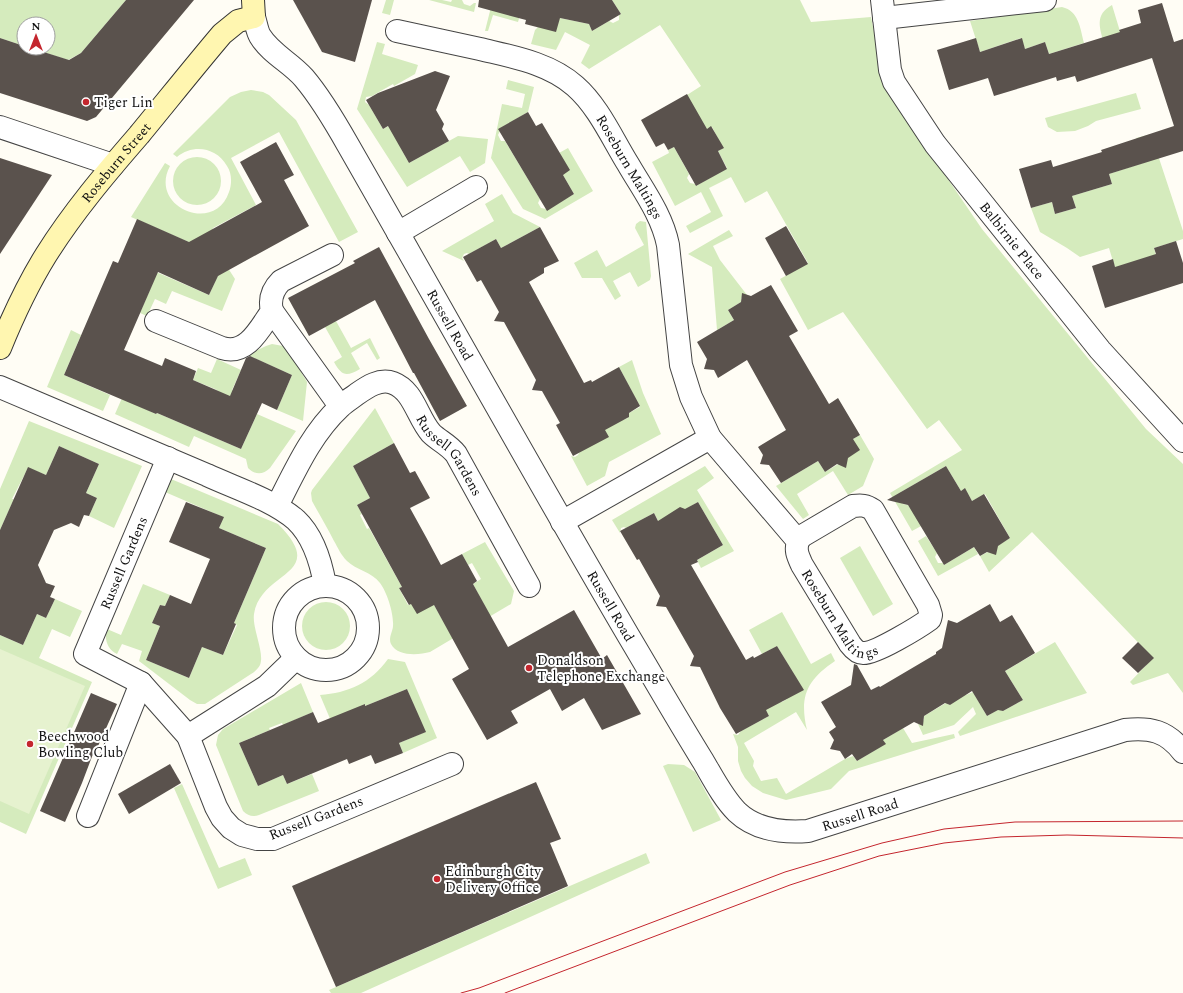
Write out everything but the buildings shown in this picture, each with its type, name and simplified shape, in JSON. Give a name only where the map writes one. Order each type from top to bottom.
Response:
[{"type":"street","name":"Balbirnie Place","points":[[1044,0],[883,9],[890,70],[894,82],[936,144],[1100,350],[1183,441]]},
{"type":"street","name":"Roseburn Street","points":[[0,348],[18,305],[46,255],[63,229],[113,165],[222,34],[254,8]]},
{"type":"street","name":"Russell Road","points":[[254,8],[259,35],[274,54],[301,74],[341,132],[562,522],[689,739],[727,800],[738,813],[765,828],[794,832],[808,831],[1125,730],[1139,728],[1152,729],[1161,733],[1170,739],[1183,752]]},
{"type":"street","name":"Roseburn Maltings","points":[[397,30],[496,53],[543,66],[564,76],[576,86],[595,108],[656,211],[666,233],[682,365],[691,397],[710,438],[798,541]]},
{"type":"street","points":[[0,127],[113,165]]},
{"type":"street","points":[[398,233],[476,186]]},
{"type":"street","points":[[332,255],[281,281],[277,285],[271,298],[272,311],[340,406]]},
{"type":"street","points":[[156,322],[222,348],[237,350],[244,347],[249,342],[272,311]]},
{"type":"street","name":"Russell Gardens","points":[[277,506],[304,453],[320,429],[340,406],[368,386],[387,381],[394,383],[408,393],[430,432],[456,454],[528,586]]},
{"type":"street","points":[[0,387],[277,506],[297,521],[314,546],[322,568],[325,585]]},
{"type":"street","points":[[562,522],[710,438]]},
{"type":"street","name":"Russell Gardens","points":[[168,458],[85,654],[140,682],[188,736],[216,806],[222,818],[231,828],[242,835],[257,839],[273,838],[452,764]]},
{"type":"street","name":"Roseburn Maltings","points":[[853,506],[868,506],[873,510],[928,604],[931,615],[930,619],[875,651],[862,653],[855,650],[802,565],[796,553],[798,541],[808,532],[853,506]]},
{"type":"street","points":[[325,585],[340,587],[354,595],[359,601],[368,621],[368,636],[366,644],[362,650],[354,660],[331,670],[313,668],[296,658],[287,644],[283,628],[286,612],[295,598],[309,588],[325,585]]},
{"type":"street","points":[[188,736],[267,686],[296,658]]},
{"type":"street","points":[[88,816],[140,682]]},
{"type":"green space","points":[[0,0],[126,0],[81,53],[68,60],[56,56],[56,16],[16,16],[16,43],[0,38]]},
{"type":"green space","points":[[386,0],[394,0],[390,15],[382,13]]},
{"type":"green space","points":[[429,0],[451,2],[452,0],[462,0],[464,4],[470,6],[476,3],[474,12]]},
{"type":"green space","points":[[612,0],[800,0],[811,22],[871,17],[885,87],[982,229],[1146,429],[1183,464],[1183,693],[1168,673],[1133,685],[1130,682],[1153,658],[1032,532],[989,572],[980,556],[997,550],[997,546],[1010,538],[985,494],[972,501],[965,489],[961,491],[946,466],[901,492],[900,499],[903,504],[908,505],[923,525],[912,531],[890,493],[962,450],[939,420],[927,429],[843,312],[808,330],[780,279],[808,263],[767,191],[745,203],[731,177],[709,188],[723,216],[690,233],[686,226],[711,212],[701,192],[675,206],[652,162],[669,153],[668,150],[674,147],[689,174],[687,178],[690,183],[695,184],[696,186],[727,168],[718,151],[723,148],[712,127],[705,130],[687,95],[701,86],[660,25],[589,69],[581,63],[590,45],[565,32],[556,50],[531,44],[535,30],[538,27],[560,18],[589,24],[592,31],[609,21],[613,23],[619,20],[619,15],[621,14]]},
{"type":"green space","points":[[1112,5],[1122,38],[1104,44],[1100,22],[1103,13]]},
{"type":"green space","points":[[491,7],[520,15],[518,22],[493,15],[488,31],[485,31]]},
{"type":"green space","points":[[1062,7],[1068,9],[1075,16],[1080,26],[1084,43],[1049,54],[1045,42],[1025,49],[1021,38],[980,52],[970,21]]},
{"type":"green space","points":[[377,42],[385,44],[382,54],[418,65],[415,74],[394,86],[393,84],[372,96],[366,97],[365,102],[369,105],[383,129],[396,122],[400,147],[409,163],[458,136],[488,139],[485,163],[470,172],[460,156],[407,187],[357,109]]},
{"type":"green space","points":[[508,80],[534,87],[528,112],[499,129],[500,131],[498,135],[501,141],[505,141],[540,199],[538,203],[541,208],[547,210],[574,194],[563,175],[559,153],[568,148],[593,191],[545,219],[523,209],[491,158],[502,104],[522,108],[525,94],[506,89]]},
{"type":"green space","points":[[251,90],[263,92],[269,95],[296,120],[358,232],[339,242],[279,132],[231,158],[256,205],[213,228],[207,250],[131,217],[165,163],[170,166],[166,181],[168,193],[175,204],[186,210],[198,213],[211,212],[222,205],[231,186],[231,175],[227,166],[222,160],[211,151],[197,149],[190,150],[177,157],[173,154],[230,97],[241,92]]},
{"type":"green space","points":[[1136,93],[1141,109],[1096,121],[1075,131],[1057,132],[1048,127],[1045,118]]},
{"type":"green space","points":[[1151,134],[1183,231],[1183,239],[1154,248],[1156,255],[1115,268],[1109,248],[1080,257],[1040,232],[1031,208],[1052,202],[1055,214],[1076,208],[1072,196],[1112,184],[1109,174],[1143,163],[1136,138]]},
{"type":"green space","points":[[192,157],[202,157],[214,164],[221,176],[221,186],[214,198],[202,205],[192,205],[184,201],[177,194],[173,186],[173,176],[177,168],[184,161]]},
{"type":"green space","points":[[502,194],[513,213],[540,227],[501,248],[496,239],[469,254],[464,254],[462,258],[464,261],[442,251],[494,221],[485,204]]},
{"type":"green space","points":[[640,221],[646,222],[651,276],[650,280],[638,287],[630,272],[613,281],[621,296],[615,300],[602,278],[582,278],[574,263],[597,250],[606,267],[644,245],[635,228],[636,224]]},
{"type":"green space","points":[[729,230],[733,236],[713,246],[720,260],[747,295],[741,298],[741,302],[728,310],[734,320],[717,330],[712,267],[688,254]]},
{"type":"green space","points":[[224,262],[235,279],[222,311],[172,291],[166,304],[155,299],[147,316],[140,313],[154,280],[147,268],[209,295]]},
{"type":"green space","points":[[336,321],[351,348],[370,338],[380,358],[377,360],[367,343],[351,353],[360,369],[348,374],[345,374],[339,370],[334,362],[342,357],[325,327]]},
{"type":"green space","points":[[71,330],[81,335],[64,375],[110,395],[103,411],[47,387]]},
{"type":"green space","points":[[272,344],[283,346],[288,350],[307,382],[303,421],[277,410],[292,375],[247,355]]},
{"type":"green space","points":[[217,359],[241,370],[232,390],[241,394],[237,404],[215,389],[193,380],[198,368],[211,373]]},
{"type":"green space","points":[[632,360],[643,393],[661,434],[609,462],[605,476],[587,486],[571,456],[575,457],[578,455],[603,427],[619,419],[623,420],[628,418],[629,413],[640,407],[619,367]]},
{"type":"green space","points":[[122,398],[156,414],[157,413],[241,449],[257,414],[296,431],[270,468],[265,472],[256,473],[248,468],[246,459],[194,436],[189,447],[115,414]]},
{"type":"green space","points":[[375,408],[394,443],[353,466],[370,498],[357,505],[367,529],[369,528],[402,587],[399,588],[408,605],[434,605],[451,635],[489,614],[473,584],[481,579],[472,563],[468,565],[462,554],[485,542],[514,591],[511,604],[430,652],[409,654],[398,651],[394,648],[390,639],[393,621],[390,603],[383,587],[373,576],[355,567],[345,559],[312,501],[312,490]]},
{"type":"green space","points":[[29,421],[142,466],[114,528],[89,516],[97,498],[86,493],[99,464],[59,446],[46,475],[28,468],[12,499],[14,499],[0,530],[0,489]]},
{"type":"green space","points":[[860,435],[874,459],[863,486],[848,495],[833,471],[797,494],[809,515],[803,519],[776,486],[818,461],[825,472],[847,459],[853,439]]},
{"type":"green space","points":[[705,466],[714,478],[697,490],[734,551],[701,568],[697,560],[723,545],[698,502],[660,524],[654,513],[626,528],[621,528],[620,533],[612,520]]},
{"type":"green space","points":[[171,479],[278,524],[292,541],[297,554],[295,564],[268,589],[259,600],[254,614],[255,627],[261,654],[260,665],[252,673],[205,704],[197,704],[190,700],[139,661],[142,651],[122,644],[117,654],[109,647],[106,640],[107,629],[121,635],[143,584],[170,595],[165,606],[160,605],[152,623],[160,626],[146,660],[189,678],[202,647],[223,655],[237,625],[234,623],[266,548],[219,528],[223,517],[165,492]]},
{"type":"green space","points":[[926,536],[937,553],[935,557],[938,563],[943,563],[944,565],[974,547],[978,554],[938,576],[918,541]]},
{"type":"green space","points":[[860,546],[893,604],[873,616],[840,558]]},
{"type":"green space","name":"Beechwood Bowling Club","points":[[55,599],[82,611],[70,637],[52,629],[39,658],[92,682],[26,834],[0,822],[0,635],[23,645],[37,614],[46,618]]},
{"type":"green space","points":[[326,602],[335,604],[343,609],[348,617],[350,626],[348,635],[343,643],[335,648],[326,650],[317,648],[309,643],[304,635],[302,626],[304,617],[309,609],[317,604]]},
{"type":"green space","points":[[782,612],[811,664],[831,653],[835,661],[818,675],[808,690],[804,708],[807,730],[796,712],[744,743],[754,761],[753,766],[761,781],[777,778],[786,794],[845,759],[853,756],[857,761],[885,744],[883,740],[903,728],[912,743],[954,734],[955,738],[849,771],[831,789],[786,800],[763,793],[752,786],[741,771],[738,761],[738,747],[733,734],[738,735],[741,731],[769,716],[764,707],[778,700],[782,702],[787,699],[788,694],[801,686],[777,646],[762,654],[749,630]]},
{"type":"green space","points":[[1055,642],[1087,693],[960,736],[958,732],[976,714],[973,707],[954,725],[923,735],[918,724],[924,720],[924,716],[946,703],[950,705],[965,692],[966,695],[973,692],[987,716],[999,709],[1003,711],[1023,700],[1005,671]]},
{"type":"green space","name":"Beechwood Bowling Club","points":[[0,649],[85,686],[29,814],[0,801]]},
{"type":"green space","points":[[388,659],[405,662],[437,738],[403,753],[399,743],[425,732],[407,689],[365,705],[331,721],[320,695],[340,692],[358,685],[374,674]]},
{"type":"green space","points":[[301,683],[313,712],[283,725],[282,723],[269,728],[270,730],[239,743],[258,786],[283,775],[287,784],[312,774],[319,791],[259,815],[249,815],[243,811],[216,745],[218,735],[223,729]]},
{"type":"green space","points":[[668,764],[684,765],[695,772],[721,820],[693,832],[663,766]]},
{"type":"green space","points":[[182,784],[219,868],[245,858],[252,875],[218,889],[174,788]]},
{"type":"green space","points":[[646,853],[650,863],[361,993],[331,993],[329,990],[336,987]]},
{"type":"tram line","points":[[461,993],[479,988],[785,872],[882,843],[944,829],[1015,822],[1183,821]]},
{"type":"tram line","points":[[505,993],[790,885],[879,856],[944,843],[1001,837],[1067,835],[1183,838]]},
{"type":"place","name":"Tiger Lin","points":[[86,102]]},
{"type":"place","name":"Donaldson Telephone Exchange","points":[[529,668]]},
{"type":"place","name":"Beechwood Bowling Club","points":[[30,744]]},
{"type":"place","name":"Edinburgh City Delivery Office","points":[[437,879]]}]
